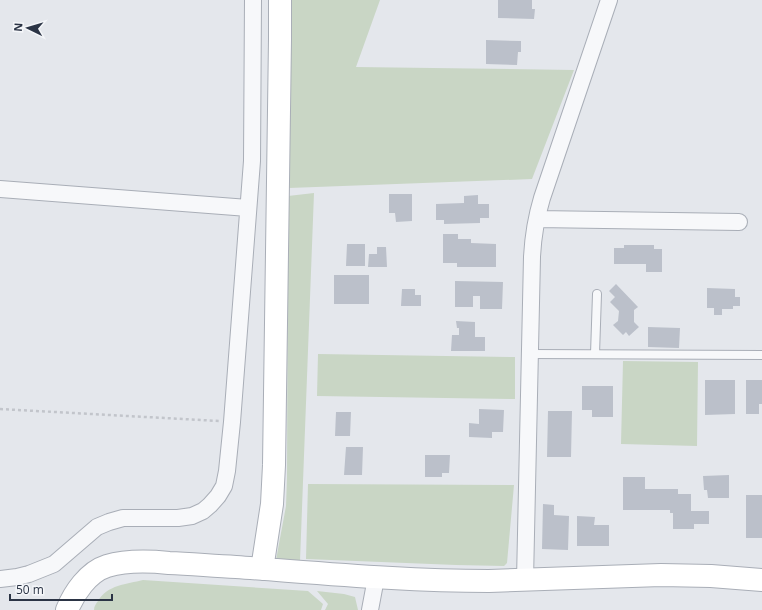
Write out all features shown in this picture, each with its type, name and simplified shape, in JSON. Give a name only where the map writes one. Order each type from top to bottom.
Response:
[{"type":"main road","points":[[262,569],[272,504],[274,465],[280,0]]},
{"type":"main road","points":[[67,610],[77,591],[88,579],[105,566],[136,562],[262,569],[376,578],[465,581],[661,575],[711,576],[762,580]]},
{"type":"street","points":[[0,579],[29,574],[54,564],[97,527],[109,522],[123,518],[178,518],[192,516],[203,511],[218,496],[224,486],[232,422],[252,161],[253,0]]},
{"type":"street","points":[[525,580],[532,257],[534,236],[545,191],[609,0]]},
{"type":"street","points":[[0,189],[248,208]]},
{"type":"street","points":[[537,219],[739,222]]},
{"type":"street","points":[[370,610],[376,578]]},
{"type":"lane","points":[[595,354],[597,294]]},
{"type":"lane","points":[[530,354],[762,355]]},
{"type":"path","points":[[0,408],[232,422]]},
{"type":"green space","points":[[287,0],[380,0],[356,67],[574,70],[532,179],[289,188]]},
{"type":"green space","points":[[314,193],[300,561],[276,560],[286,506],[287,477],[288,196]]},
{"type":"green space","points":[[318,354],[515,357],[515,399],[317,396]]},
{"type":"green space","points":[[623,361],[698,362],[697,446],[621,444]]},
{"type":"green space","points":[[308,484],[514,485],[507,563],[504,566],[306,559]]},
{"type":"green space","points":[[143,580],[308,591],[323,604],[321,610],[94,610],[102,596],[112,588]]},
{"type":"green space","points":[[317,591],[344,594],[355,597],[358,610],[325,610],[328,604]]},
{"type":"building","points":[[498,0],[532,0],[532,9],[535,9],[534,19],[498,18]]},
{"type":"building","points":[[486,40],[521,41],[521,52],[518,52],[517,65],[486,64]]},
{"type":"building","points":[[389,194],[412,194],[412,221],[396,222],[395,213],[389,213]]},
{"type":"building","points":[[478,195],[478,204],[489,204],[489,218],[480,218],[480,223],[444,224],[444,220],[436,220],[436,204],[464,203],[464,196]]},
{"type":"building","points":[[443,234],[458,234],[458,239],[471,239],[471,243],[496,244],[496,267],[457,267],[457,263],[443,263]]},
{"type":"building","points":[[347,244],[365,244],[365,266],[346,266]]},
{"type":"building","points":[[624,245],[654,245],[654,249],[662,249],[662,272],[646,272],[646,264],[614,264],[614,248],[624,248]]},
{"type":"building","points":[[377,247],[386,247],[387,267],[368,267],[369,254],[377,254]]},
{"type":"building","points":[[334,275],[369,275],[369,304],[334,304]]},
{"type":"building","points":[[455,281],[503,282],[502,309],[480,309],[480,296],[473,296],[473,307],[455,307]]},
{"type":"building","points":[[616,284],[638,307],[634,310],[634,322],[639,327],[629,336],[626,332],[623,335],[613,325],[618,321],[619,311],[610,302],[615,297],[609,291]]},
{"type":"building","points":[[707,288],[735,289],[735,297],[740,297],[740,306],[733,306],[733,309],[722,309],[722,315],[714,315],[714,308],[707,308]]},
{"type":"building","points":[[402,289],[415,289],[415,295],[421,295],[421,306],[401,306]]},
{"type":"building","points":[[456,321],[475,322],[475,337],[485,337],[485,351],[451,351],[452,335],[459,335],[459,328],[457,328]]},
{"type":"building","points":[[648,327],[680,328],[679,348],[648,347]]},
{"type":"building","points":[[705,380],[735,380],[735,414],[705,415]]},
{"type":"building","points":[[746,380],[762,380],[762,404],[759,404],[759,414],[746,414]]},
{"type":"building","points":[[582,386],[613,386],[613,417],[592,417],[592,410],[582,410]]},
{"type":"building","points":[[479,409],[504,410],[503,432],[492,432],[492,438],[469,437],[469,423],[479,424]]},
{"type":"building","points":[[548,411],[572,411],[571,457],[547,457]]},
{"type":"building","points":[[336,412],[351,412],[350,436],[335,436]]},
{"type":"building","points":[[346,447],[363,447],[362,475],[344,475]]},
{"type":"building","points":[[425,455],[450,455],[449,473],[442,473],[442,477],[425,477]]},
{"type":"building","points":[[729,475],[729,498],[708,498],[707,490],[704,490],[703,476]]},
{"type":"building","points":[[623,477],[645,477],[645,489],[678,489],[678,494],[691,494],[691,511],[709,511],[709,524],[694,524],[694,529],[673,529],[673,513],[670,513],[670,510],[623,510]]},
{"type":"building","points":[[746,495],[762,495],[762,538],[746,538]]},
{"type":"building","points":[[543,504],[554,505],[554,515],[569,516],[568,550],[542,549]]},
{"type":"building","points":[[577,516],[595,517],[594,525],[609,525],[609,546],[577,546]]}]
